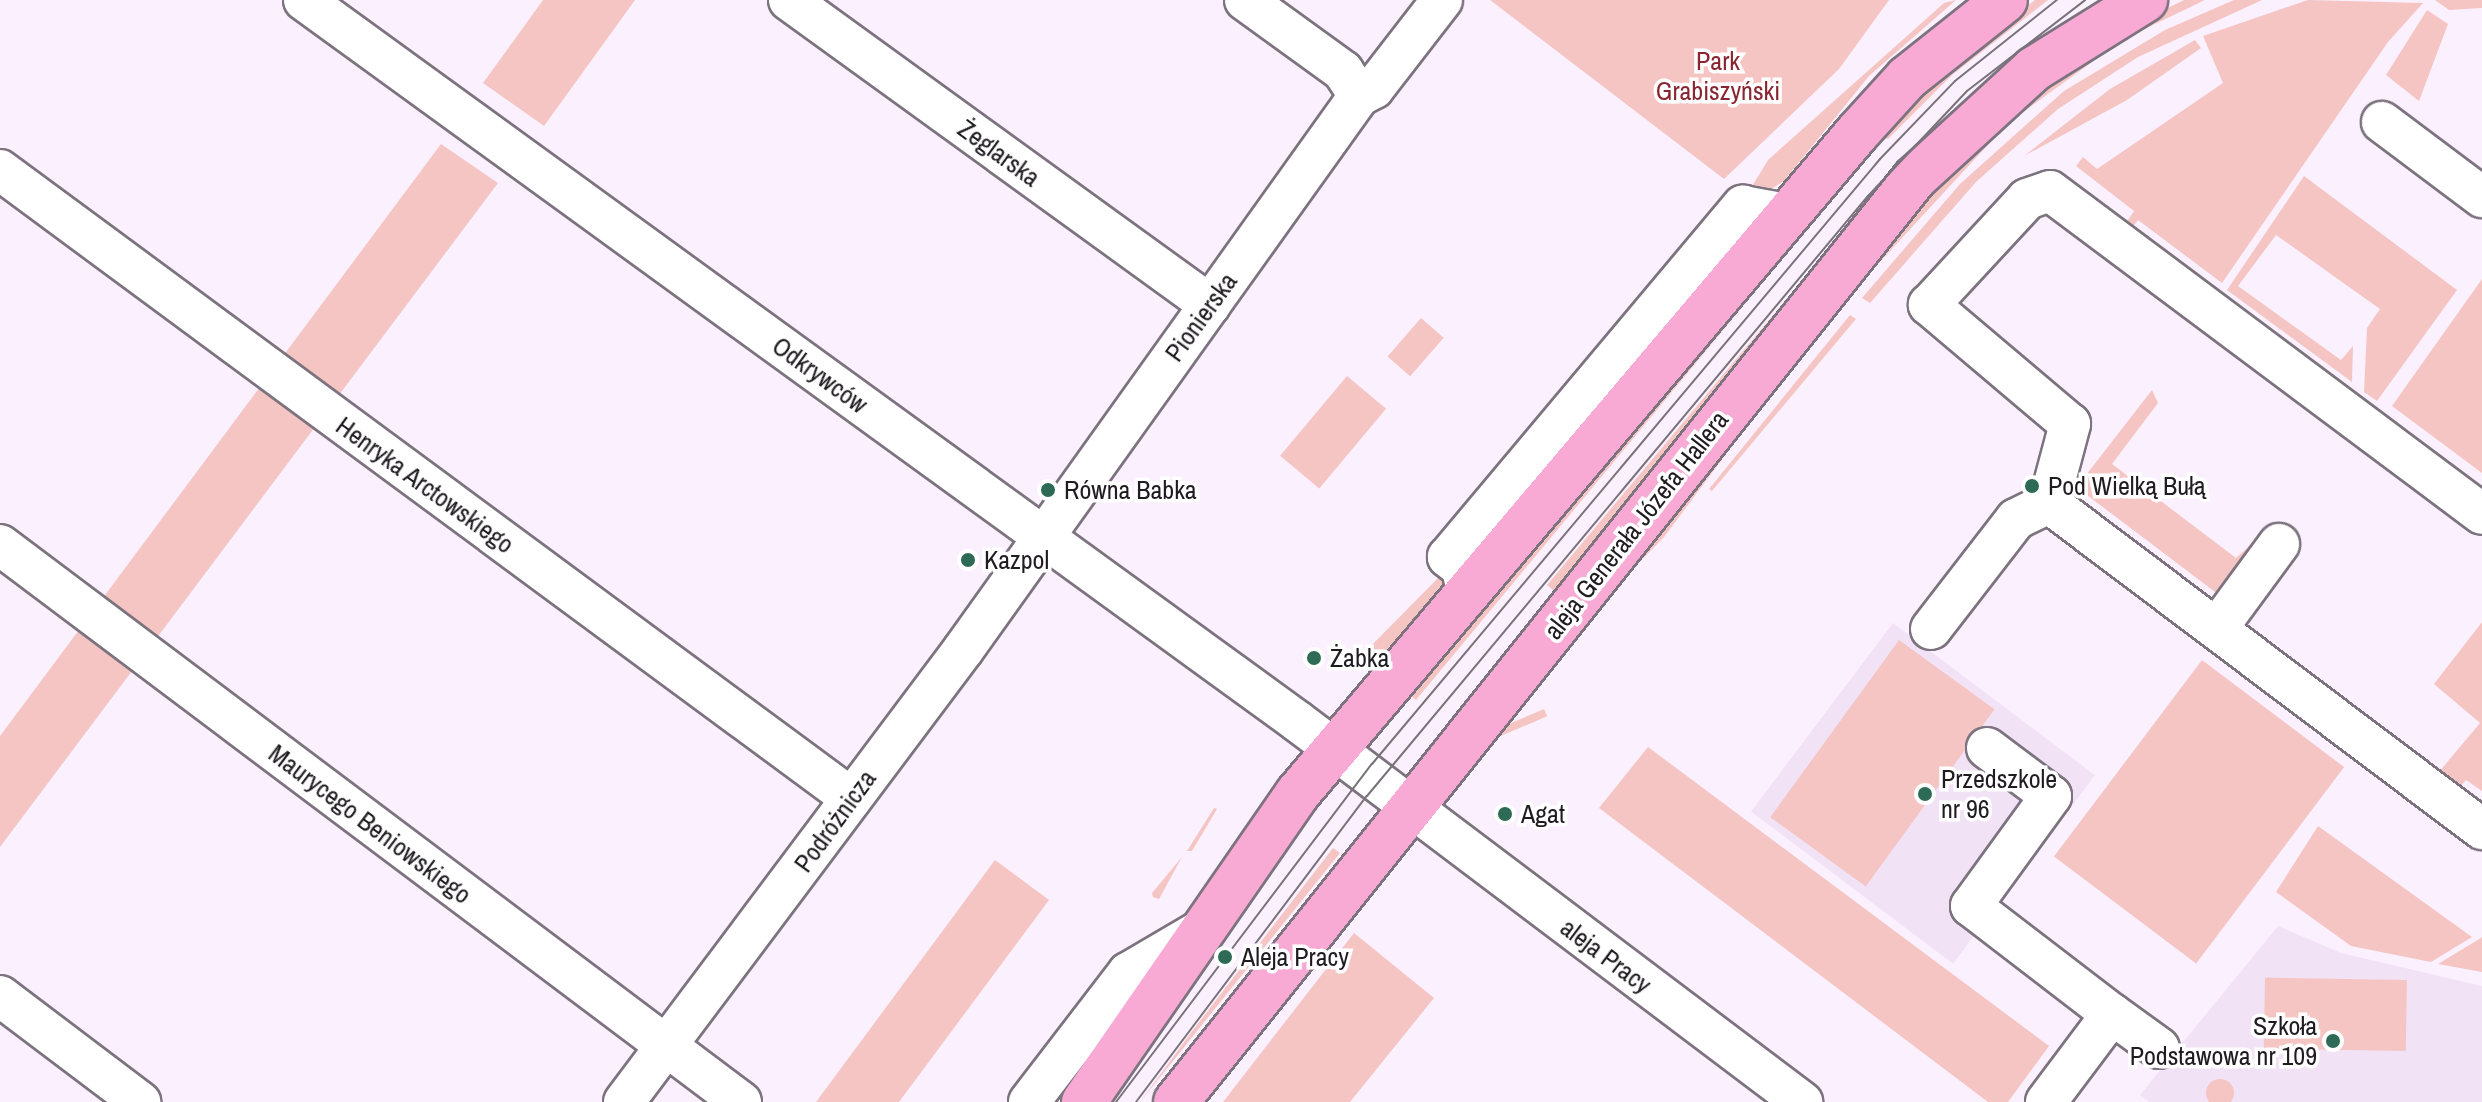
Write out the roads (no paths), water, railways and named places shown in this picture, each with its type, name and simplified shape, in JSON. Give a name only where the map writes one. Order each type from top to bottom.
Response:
[{"type":"main road","points":[[1084,1102],[1201,930],[1334,750],[1787,214],[1907,78],[2005,0]]},
{"type":"main road","name":"aleja Generała Józefa Hallera","points":[[1176,1102],[1915,178],[2034,69],[2145,0]]},
{"type":"street","name":"Odkrywców","points":[[304,0],[1334,750]]},
{"type":"street","name":"Żeglarska","points":[[789,0],[1210,305]]},
{"type":"street","points":[[1245,0],[1343,71],[1359,96]]},
{"type":"street","name":"Pionierska","points":[[1044,538],[1359,96],[1374,88],[1442,0]]},
{"type":"street","points":[[2382,122],[2482,197]]},
{"type":"street","name":"Henryka Arctowskiego","points":[[0,170],[851,798]]},
{"type":"street","points":[[1931,629],[2016,519],[2049,503],[2070,424],[1929,305],[2027,199],[2050,191],[2482,514]]},
{"type":"street","points":[[1468,595],[1462,568],[1448,557],[1743,206],[1787,214]]},
{"type":"street","points":[[2049,503],[2218,627],[2482,829]]},
{"type":"street","name":"Podróżnicza","points":[[624,1102],[1044,538]]},
{"type":"street","points":[[2218,627],[2279,544]]},
{"type":"street","name":"Maurycego Beniowskiego","points":[[0,545],[665,1048],[741,1102]]},
{"type":"street","points":[[1987,748],[2051,796],[1971,906],[2159,1048]]},
{"type":"street","name":"aleja Pracy","points":[[1334,750],[1802,1102]]},
{"type":"street","points":[[1029,1102],[1128,973],[1201,930]]},
{"type":"street","points":[[0,996],[140,1102]]},
{"type":"street","points":[[2046,1102],[2112,1014]]},
{"type":"tram line","points":[[1116,1102],[1372,764],[1880,159],[1955,81],[2057,0]]},
{"type":"tram line","points":[[1136,1102],[1367,796],[1868,196],[1967,91],[2085,0]]},
{"type":"place","name":"Pod Wielką Bułą","points":[[2032,486]]},
{"type":"place","name":"Równa Babka","points":[[1048,490]]},
{"type":"place","name":"Kazpol","points":[[968,560]]},
{"type":"place","name":"Żabka","points":[[1314,658]]},
{"type":"place","name":"Przedszkole nr 96","points":[[1925,794]]},
{"type":"place","name":"Agat","points":[[1505,814]]},
{"type":"place","name":"Aleja Pracy","points":[[1225,957]]},
{"type":"place","name":"Szkoła Podstawowa nr 109","points":[[2333,1041]]},
{"type":"park label","name":"Park Grabiszyński","points":[[1718,76]]}]
